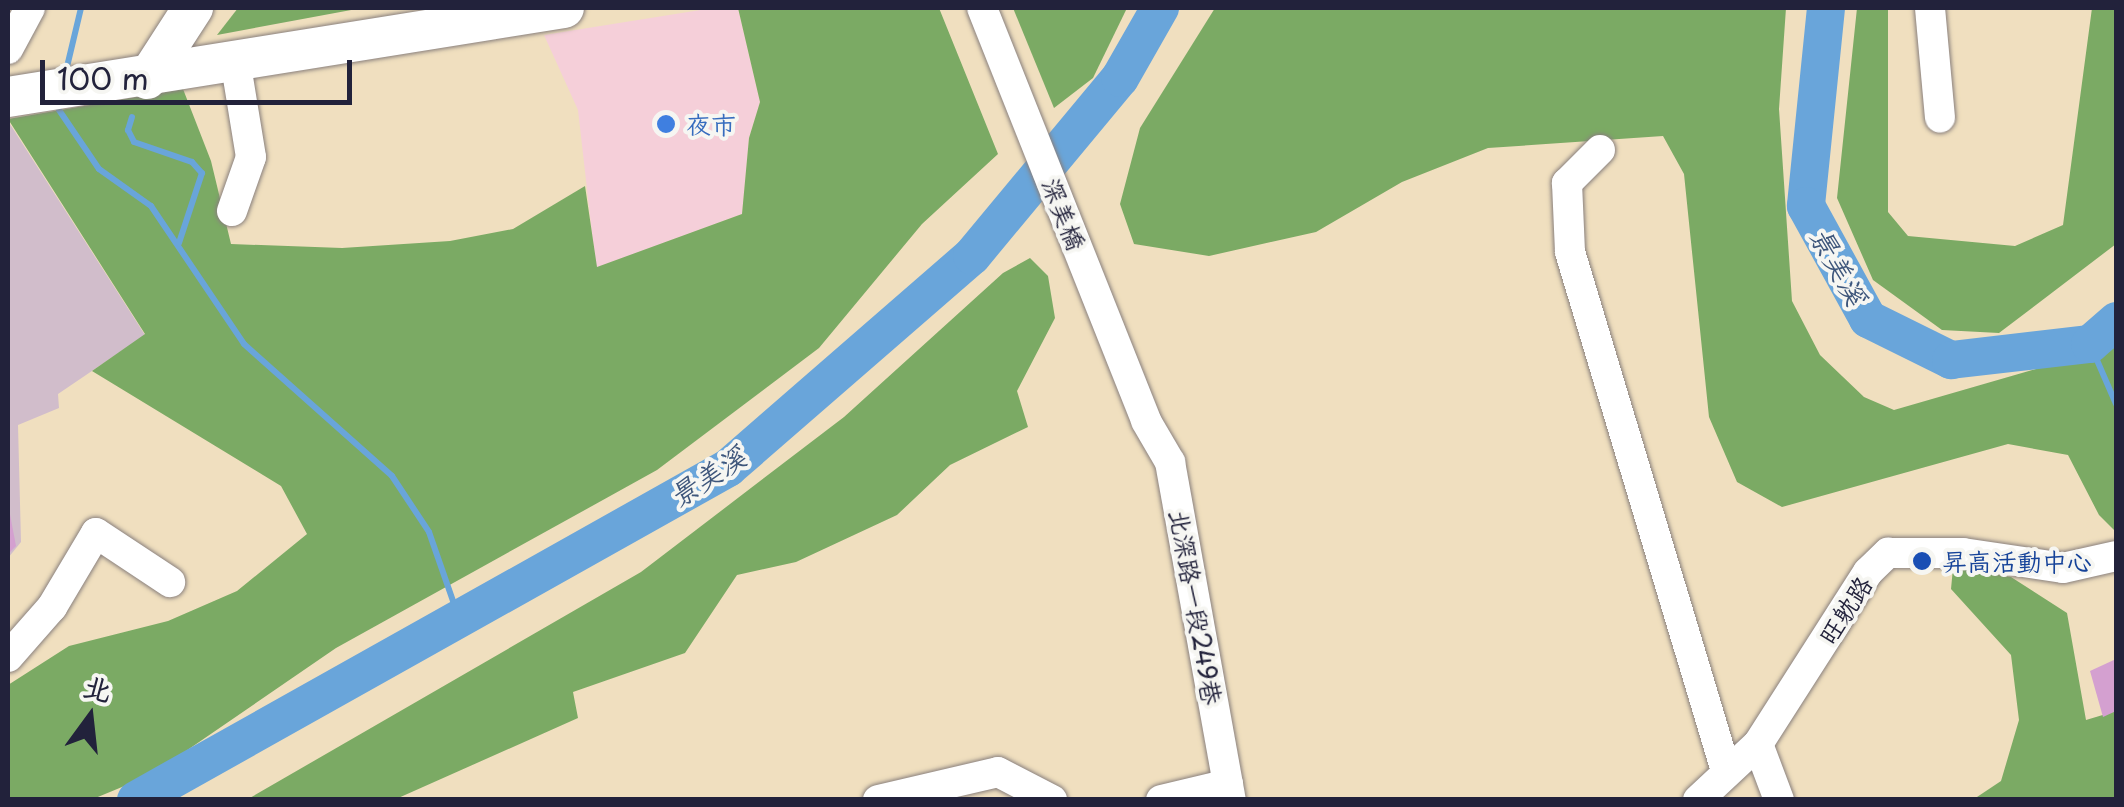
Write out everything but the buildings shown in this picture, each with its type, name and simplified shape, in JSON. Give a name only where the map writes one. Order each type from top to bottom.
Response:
[{"type":"main road","points":[[148,79],[192,8]]},
{"type":"main road","points":[[8,97],[236,65],[564,8]]},
{"type":"street","points":[[8,48],[30,8]]},
{"type":"street","name":"深美橋","points":[[982,8],[1146,421]]},
{"type":"street","points":[[1930,8],[1940,118]]},
{"type":"street","points":[[232,211],[250,157],[236,65]]},
{"type":"street","points":[[1600,150],[1567,184],[1570,252],[1726,771]]},
{"type":"street","name":"北深路一段249巷","points":[[1146,421],[1170,462],[1230,792]]},
{"type":"street","points":[[8,657],[52,607],[96,533],[170,582]]},
{"type":"street","name":"旺躭路","points":[[1698,800],[1758,744],[1868,572],[1888,554],[1962,553],[2063,568],[2116,556]]},
{"type":"street","points":[[1758,744],[1778,800]]},
{"type":"street","points":[[878,800],[998,772],[1052,800]]},
{"type":"street","points":[[1161,800],[1230,792]]},
{"type":"shaded area","name":"夜市","points":[[713,8],[738,8],[760,102],[749,138],[742,214],[596,268],[578,110],[544,35]]},
{"type":"shaded area","points":[[8,121],[145,335],[58,394],[59,408],[18,425],[21,542],[8,558]]},
{"type":"green space","points":[[238,8],[362,8],[217,35]]},
{"type":"green space","points":[[738,8],[939,8],[998,154],[922,224],[819,348],[657,470],[336,648],[151,775],[93,799],[8,800],[8,685],[69,646],[168,621],[237,591],[307,534],[281,486],[92,371],[145,334],[8,119],[183,89],[211,161],[231,244],[342,248],[450,241],[513,229],[585,186],[597,267],[742,214],[749,138],[760,102]]},
{"type":"green space","points":[[1013,8],[1127,8],[1093,78],[1054,108]]},
{"type":"green space","points":[[1215,8],[1786,8],[1779,109],[1792,301],[1820,355],[1864,397],[1894,410],[2036,369],[2116,327],[2116,532],[2099,515],[2068,455],[2008,444],[1782,507],[1737,482],[1709,417],[1684,174],[1663,136],[1488,148],[1402,182],[1316,232],[1209,256],[1134,244],[1120,204],[1140,128]]},
{"type":"green space","points":[[1857,8],[1888,8],[1888,212],[1908,236],[2015,246],[2063,225],[2092,8],[2116,8],[2116,244],[1999,333],[1942,330],[1873,280],[1837,198]]},
{"type":"green space","points":[[1030,258],[1048,276],[1055,318],[1017,391],[1028,427],[950,465],[897,515],[796,562],[737,575],[685,653],[573,692],[578,718],[396,799],[248,799],[641,572],[844,417],[1003,273]]},
{"type":"green space","points":[[1953,568],[2011,577],[2067,613],[2086,720],[2116,711],[2116,799],[1974,799],[2001,781],[2019,720],[2011,655],[1951,589]]},
{"type":"waterway","points":[[66,71],[81,8]]},
{"type":"waterway","name":"景美溪","points":[[136,800],[728,468],[972,256],[1120,78],[1160,8]]},
{"type":"waterway","name":"景美溪","points":[[1826,8],[1806,206],[1868,319],[1951,360],[2090,344],[2116,321]]},
{"type":"waterway","points":[[59,110],[99,169],[151,206],[244,344],[392,476],[429,532],[459,618]]},
{"type":"waterway","points":[[132,117],[128,130],[134,142],[192,162],[202,173],[179,243]]},
{"type":"waterway","points":[[2090,344],[2116,404]]},
{"type":"place","name":"夜市","points":[[666,124]]},
{"type":"place","name":"昇高活動中心","points":[[1922,561]]}]
